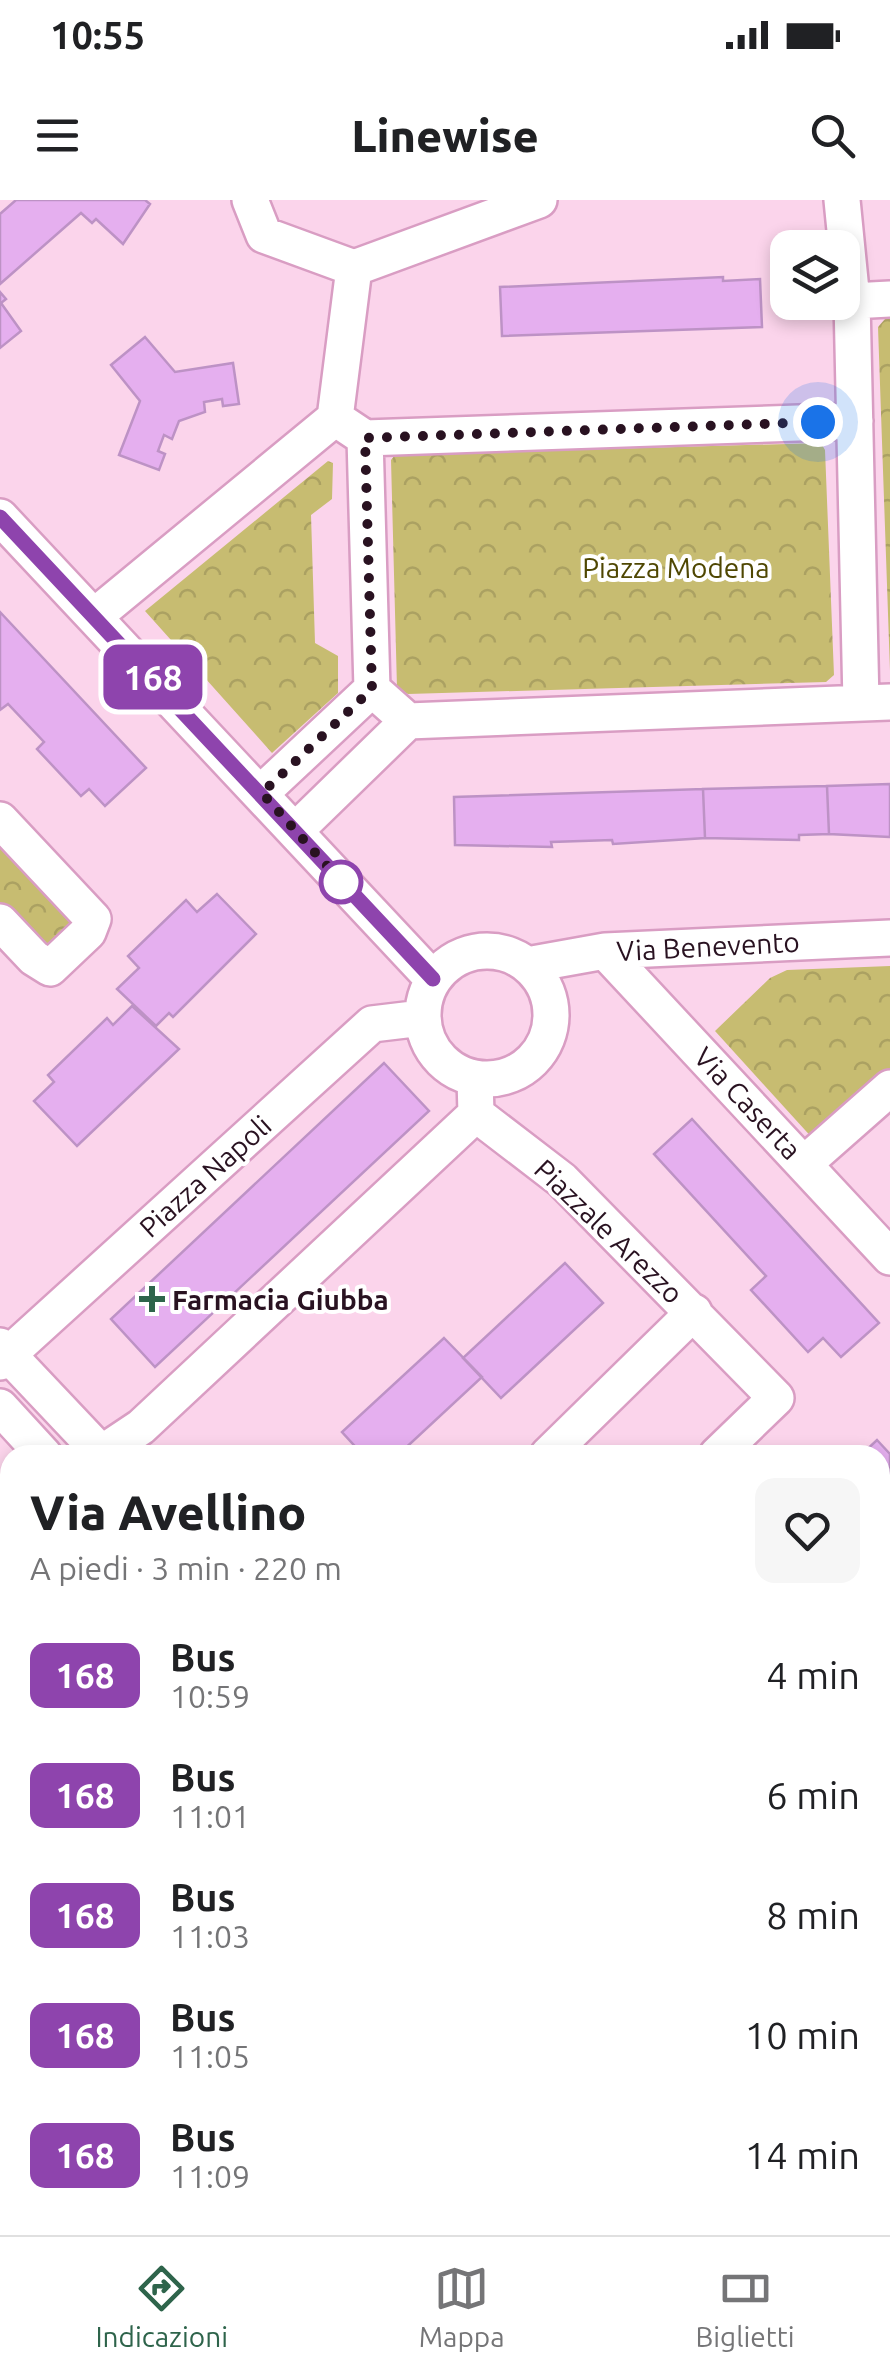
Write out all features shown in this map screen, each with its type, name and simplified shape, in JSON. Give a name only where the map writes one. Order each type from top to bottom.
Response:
[{"type":"street","points":[[250,200],[264,236],[354,268],[539,200]]},
{"type":"street","points":[[842,200],[845,230]]},
{"type":"street","points":[[96,615],[334,418],[354,268]]},
{"type":"street","points":[[860,301],[890,300]]},
{"type":"street","points":[[296,831],[408,721],[875,702],[853,320]]},
{"type":"street","points":[[334,418],[365,438],[856,421]]},
{"type":"street","points":[[365,438],[372,689],[408,721]]},
{"type":"street","points":[[0,517],[96,615],[433,979]]},
{"type":"street","points":[[262,793],[372,689]]},
{"type":"street","points":[[0,820],[93,919],[88,932],[50,968],[34,958],[0,922]]},
{"type":"street","name":"Via Benevento","points":[[527,965],[605,951],[890,938]]},
{"type":"street","name":"Via Caserta","points":[[605,951],[890,1257]]},
{"type":"street","points":[[114,1445],[141,1427],[475,1097],[534,1060],[546,1042],[551,1022],[550,1000],[542,980],[527,965],[498,952],[467,954],[433,979],[422,1018],[427,1039],[438,1058],[475,1097]]},
{"type":"street","name":"Piazza Napoli","points":[[3,1354],[372,1024],[422,1018]]},
{"type":"street","points":[[804,1163],[890,1088]]},
{"type":"street","name":"Piazzale Arezzo","points":[[475,1097],[776,1398],[727,1445]]},
{"type":"street","name":"Piazzale Arezzo","points":[[558,1445],[694,1312]]},
{"type":"street","points":[[3,1354],[92,1445]]},
{"type":"street","points":[[0,1408],[35,1445]]},
{"type":"green space","points":[[890,319],[890,671],[878,327]]},
{"type":"green space","name":"Piazza Modena","points":[[821,443],[825,450],[834,675],[826,682],[408,694],[397,688],[391,460],[395,455]]},
{"type":"green space","points":[[328,461],[333,463],[332,499],[311,515],[315,643],[338,656],[338,693],[272,753],[145,611]]},
{"type":"green space","points":[[0,835],[76,919],[46,949],[0,906]]},
{"type":"green space","points":[[890,966],[890,1072],[815,1141],[715,1031],[770,978],[787,970]]},
{"type":"building","points":[[16,200],[145,200],[150,204],[123,244],[96,219],[92,223],[81,213],[0,284],[0,214]]},
{"type":"building","points":[[723,277],[723,281],[760,279],[762,327],[502,336],[500,287]]},
{"type":"building","points":[[0,292],[6,299],[1,303],[21,331],[0,348]]},
{"type":"building","points":[[145,337],[175,372],[233,363],[239,404],[223,406],[222,399],[204,402],[205,412],[179,421],[172,439],[164,435],[158,451],[165,454],[159,470],[119,455],[140,401],[111,365]]},
{"type":"building","points":[[0,612],[146,768],[105,806],[89,789],[81,796],[37,749],[44,742],[8,704],[0,710]]},
{"type":"building","points":[[890,784],[890,837],[829,834],[827,786]]},
{"type":"building","points":[[827,786],[829,834],[799,835],[799,840],[705,838],[703,789]]},
{"type":"building","points":[[703,789],[705,838],[613,844],[612,840],[551,842],[552,847],[455,845],[454,797]]},
{"type":"building","points":[[217,894],[256,934],[173,1017],[169,1013],[156,1026],[117,989],[139,968],[128,956],[186,900],[197,912]]},
{"type":"building","points":[[132,1006],[179,1049],[77,1146],[34,1101],[54,1082],[48,1075],[107,1018],[113,1025]]},
{"type":"building","points":[[384,1063],[429,1111],[155,1367],[111,1319]]},
{"type":"building","points":[[692,1119],[879,1323],[841,1357],[823,1338],[808,1352],[751,1290],[766,1276],[654,1154]]},
{"type":"building","points":[[565,1263],[603,1303],[501,1398],[463,1358]]},
{"type":"building","points":[[444,1338],[482,1377],[409,1445],[354,1445],[342,1432]]},
{"type":"bus line","name":"168","points":[[0,517],[96,615],[433,979]]},
{"type":"place","name":"Farmacia Giubba","points":[[152,1299]]},
{"type":"route","points":[[341,882],[352,894],[262,793],[372,689],[365,438],[818,422]]}]
